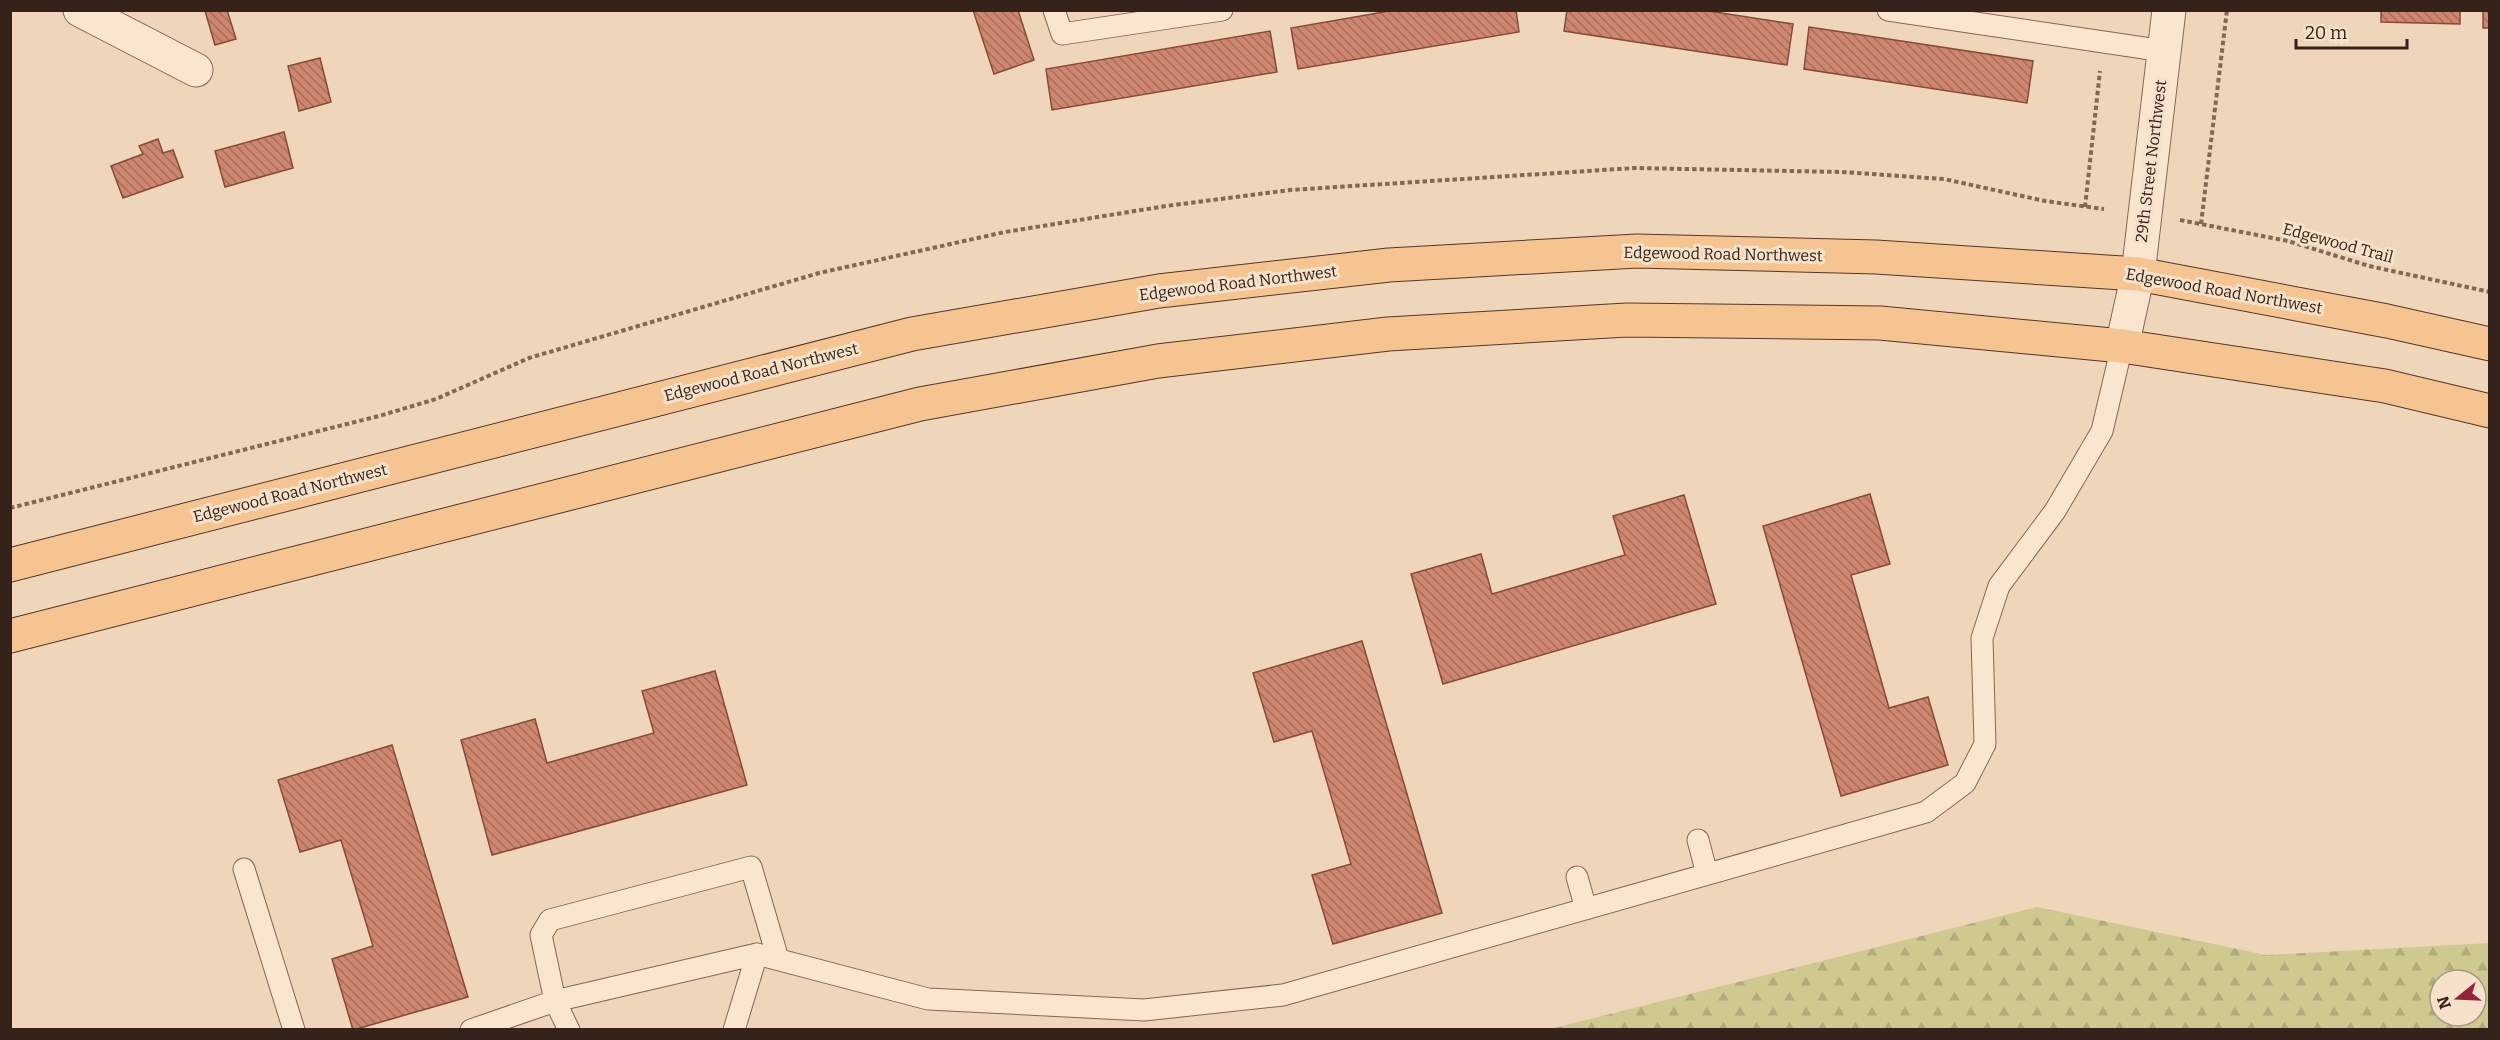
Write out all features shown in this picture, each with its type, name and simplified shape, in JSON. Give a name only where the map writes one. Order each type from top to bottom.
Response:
[{"type":"main road","name":"Edgewood Road Northwest","points":[[10,565],[912,334],[1159,291],[1389,265],[1637,251],[1876,257],[2138,274],[2387,321],[2490,344]]},
{"type":"main road","points":[[10,636],[920,404],[1158,361],[1388,334],[1626,320],[1880,323],[2122,346],[2385,386],[2490,411]]},
{"type":"street","points":[[80,10],[91,19],[196,70]]},
{"type":"street","name":"29th Street Northwest","points":[[2122,346],[2138,274],[2169,10]]},
{"type":"lane","points":[[1054,10],[1062,34],[1222,10]]},
{"type":"lane","points":[[1888,10],[2164,51]]},
{"type":"lane","points":[[471,1029],[555,1002],[757,954],[928,999],[1144,1010],[1283,995],[1926,812],[1965,783],[1985,744],[1982,638],[1999,586],[2055,511],[2102,431],[2122,346]]},
{"type":"lane","points":[[1698,840],[1707,874]]},
{"type":"lane","points":[[569,1029],[555,1002],[541,935],[550,920],[751,867],[778,960]]},
{"type":"lane","points":[[244,869],[294,1029]]},
{"type":"lane","points":[[1577,876],[1586,909]]},
{"type":"lane","points":[[734,1029],[739,1006],[757,954]]},
{"type":"path","points":[[2201,224],[2227,10]]},
{"type":"path","points":[[2085,207],[2096,124],[2102,42]]},
{"type":"path","name":"Edgewood Trail","points":[[2179,220],[2288,241],[2369,266],[2490,292]]},
{"type":"green space","points":[[2037,907],[2266,955],[2489,943],[2489,1029],[1550,1029]]},
{"type":"building","points":[[227,10],[236,39],[215,45],[205,11]]},
{"type":"building","points":[[973,10],[1018,10],[1034,60],[994,74]]},
{"type":"building","points":[[1395,10],[1516,10],[1519,32],[1298,69],[1291,28]]},
{"type":"building","points":[[1567,10],[1702,10],[1793,24],[1787,65],[1564,31]]},
{"type":"building","points":[[2381,10],[2460,10],[2460,24],[2381,22]]},
{"type":"building","points":[[2483,10],[2490,10],[2490,28],[2483,28]]},
{"type":"building","points":[[1809,27],[2033,61],[2027,103],[1804,69]]},
{"type":"building","points":[[1270,31],[1277,72],[1052,110],[1046,69]]},
{"type":"building","points":[[320,58],[331,102],[299,111],[288,66]]},
{"type":"building","points":[[284,132],[293,168],[225,187],[215,151]]},
{"type":"building","points":[[158,139],[163,153],[173,150],[183,177],[123,198],[111,166],[143,154],[139,146]]},
{"type":"building","points":[[1870,494],[1890,564],[1851,575],[1889,708],[1928,697],[1948,765],[1841,796],[1763,526]]},
{"type":"building","points":[[1684,495],[1716,604],[1443,684],[1411,574],[1481,554],[1492,594],[1625,555],[1613,516]]},
{"type":"building","points":[[1362,641],[1442,913],[1333,944],[1312,875],[1351,864],[1312,731],[1274,742],[1253,673]]},
{"type":"building","points":[[715,671],[747,785],[492,855],[461,740],[535,719],[547,763],[654,733],[642,691]]},
{"type":"building","points":[[392,745],[468,997],[353,1030],[332,959],[373,946],[341,840],[300,852],[278,780]]}]
